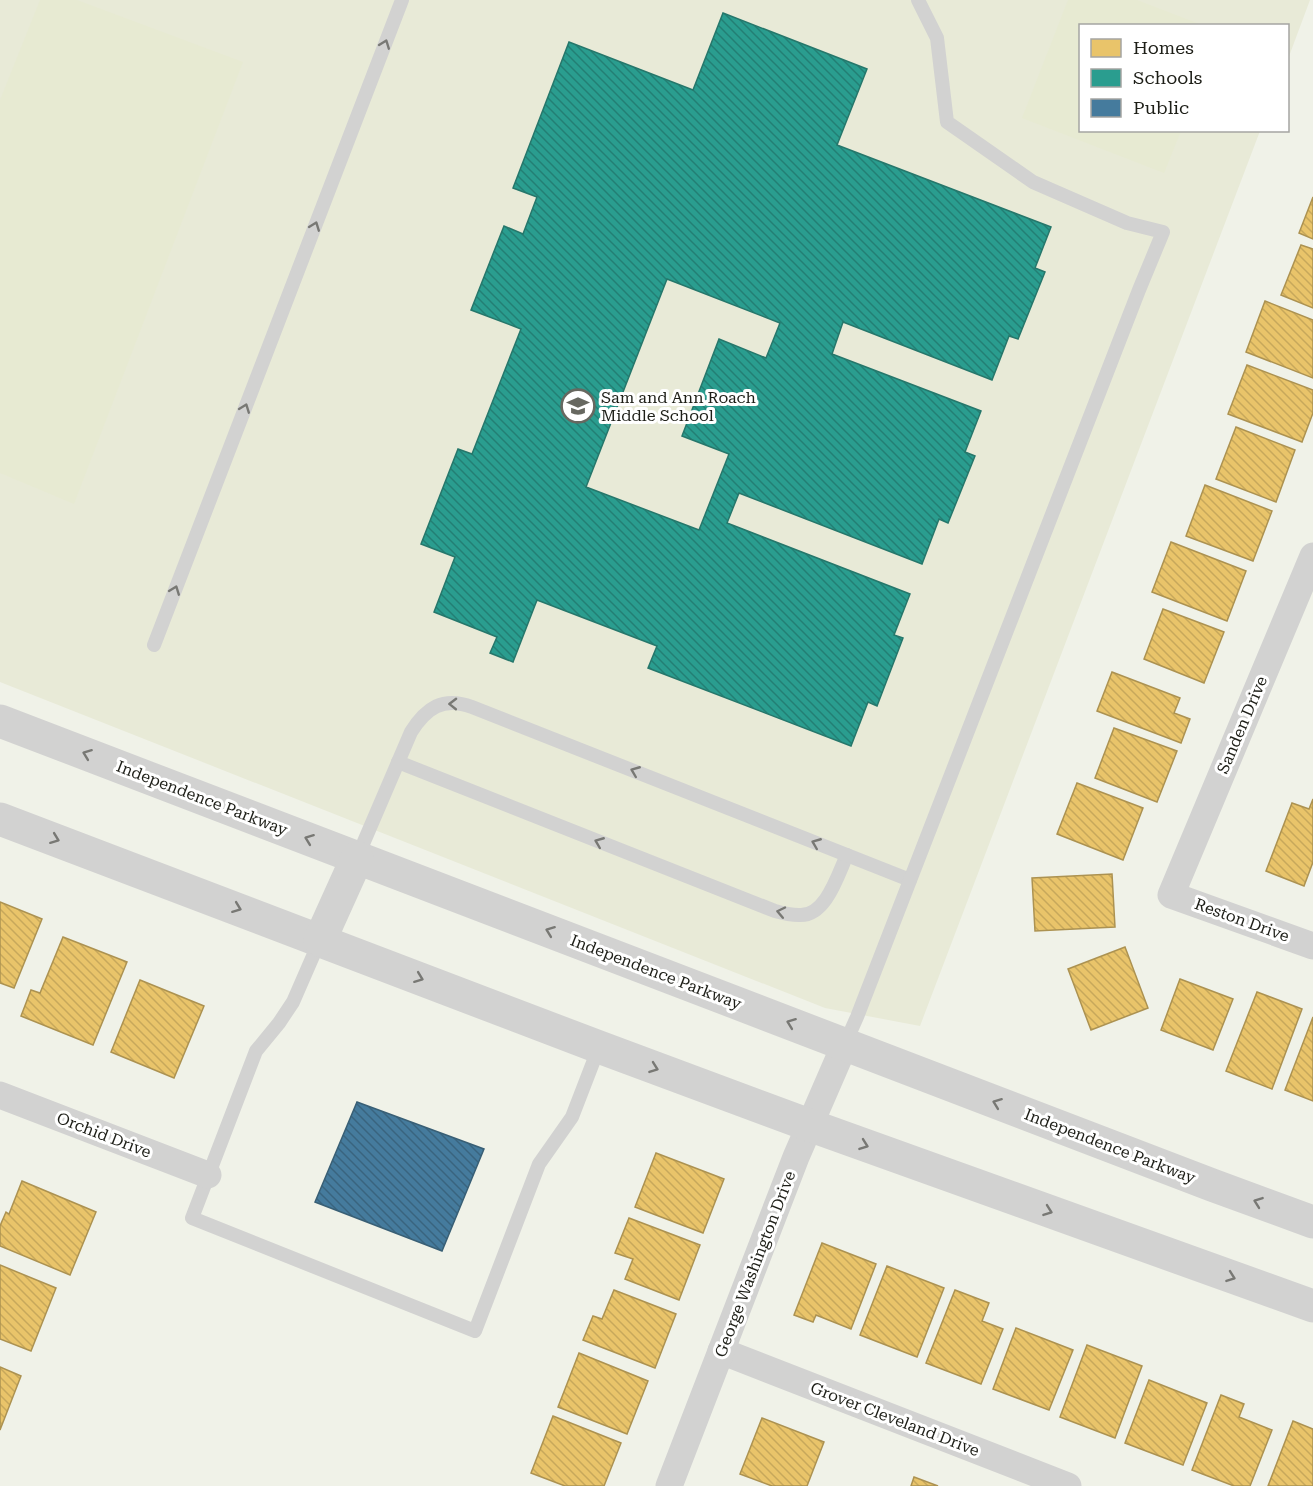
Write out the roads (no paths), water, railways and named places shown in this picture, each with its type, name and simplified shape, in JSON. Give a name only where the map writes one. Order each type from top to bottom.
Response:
[{"type":"main road","name":"Independence Parkway","points":[[0,721],[1313,1222]]},
{"type":"main road","points":[[0,819],[809,1125],[1313,1306]]},
{"type":"main road","points":[[320,940],[357,858]]},
{"type":"street","name":"Sanden Drive","points":[[1171,895],[1311,568]]},
{"type":"street","name":"Reston Drive","points":[[1171,895],[1313,946]]},
{"type":"street","name":"George Washington Drive","points":[[669,1486],[809,1125],[845,1044]]},
{"type":"street","name":"Orchid Drive","points":[[0,1095],[208,1174]]},
{"type":"street","name":"Grover Cleveland Drive","points":[[721,1351],[1052,1483]]},
{"type":"lane","points":[[154,645],[402,0]]},
{"type":"lane","points":[[845,1044],[1163,232],[1127,223],[1033,182],[947,122],[937,38],[918,0]]},
{"type":"lane","points":[[357,858],[411,732],[429,710],[440,704],[453,703],[465,704],[910,880]]},
{"type":"lane","points":[[398,762],[775,911],[801,916],[816,910],[827,899],[847,855]]},
{"type":"lane","points":[[320,940],[293,1002],[256,1052],[192,1218],[475,1330],[539,1164],[572,1117],[599,1047]]},
{"type":"place","name":"Sam and Ann Roach Middle School","points":[[578,406]]}]
